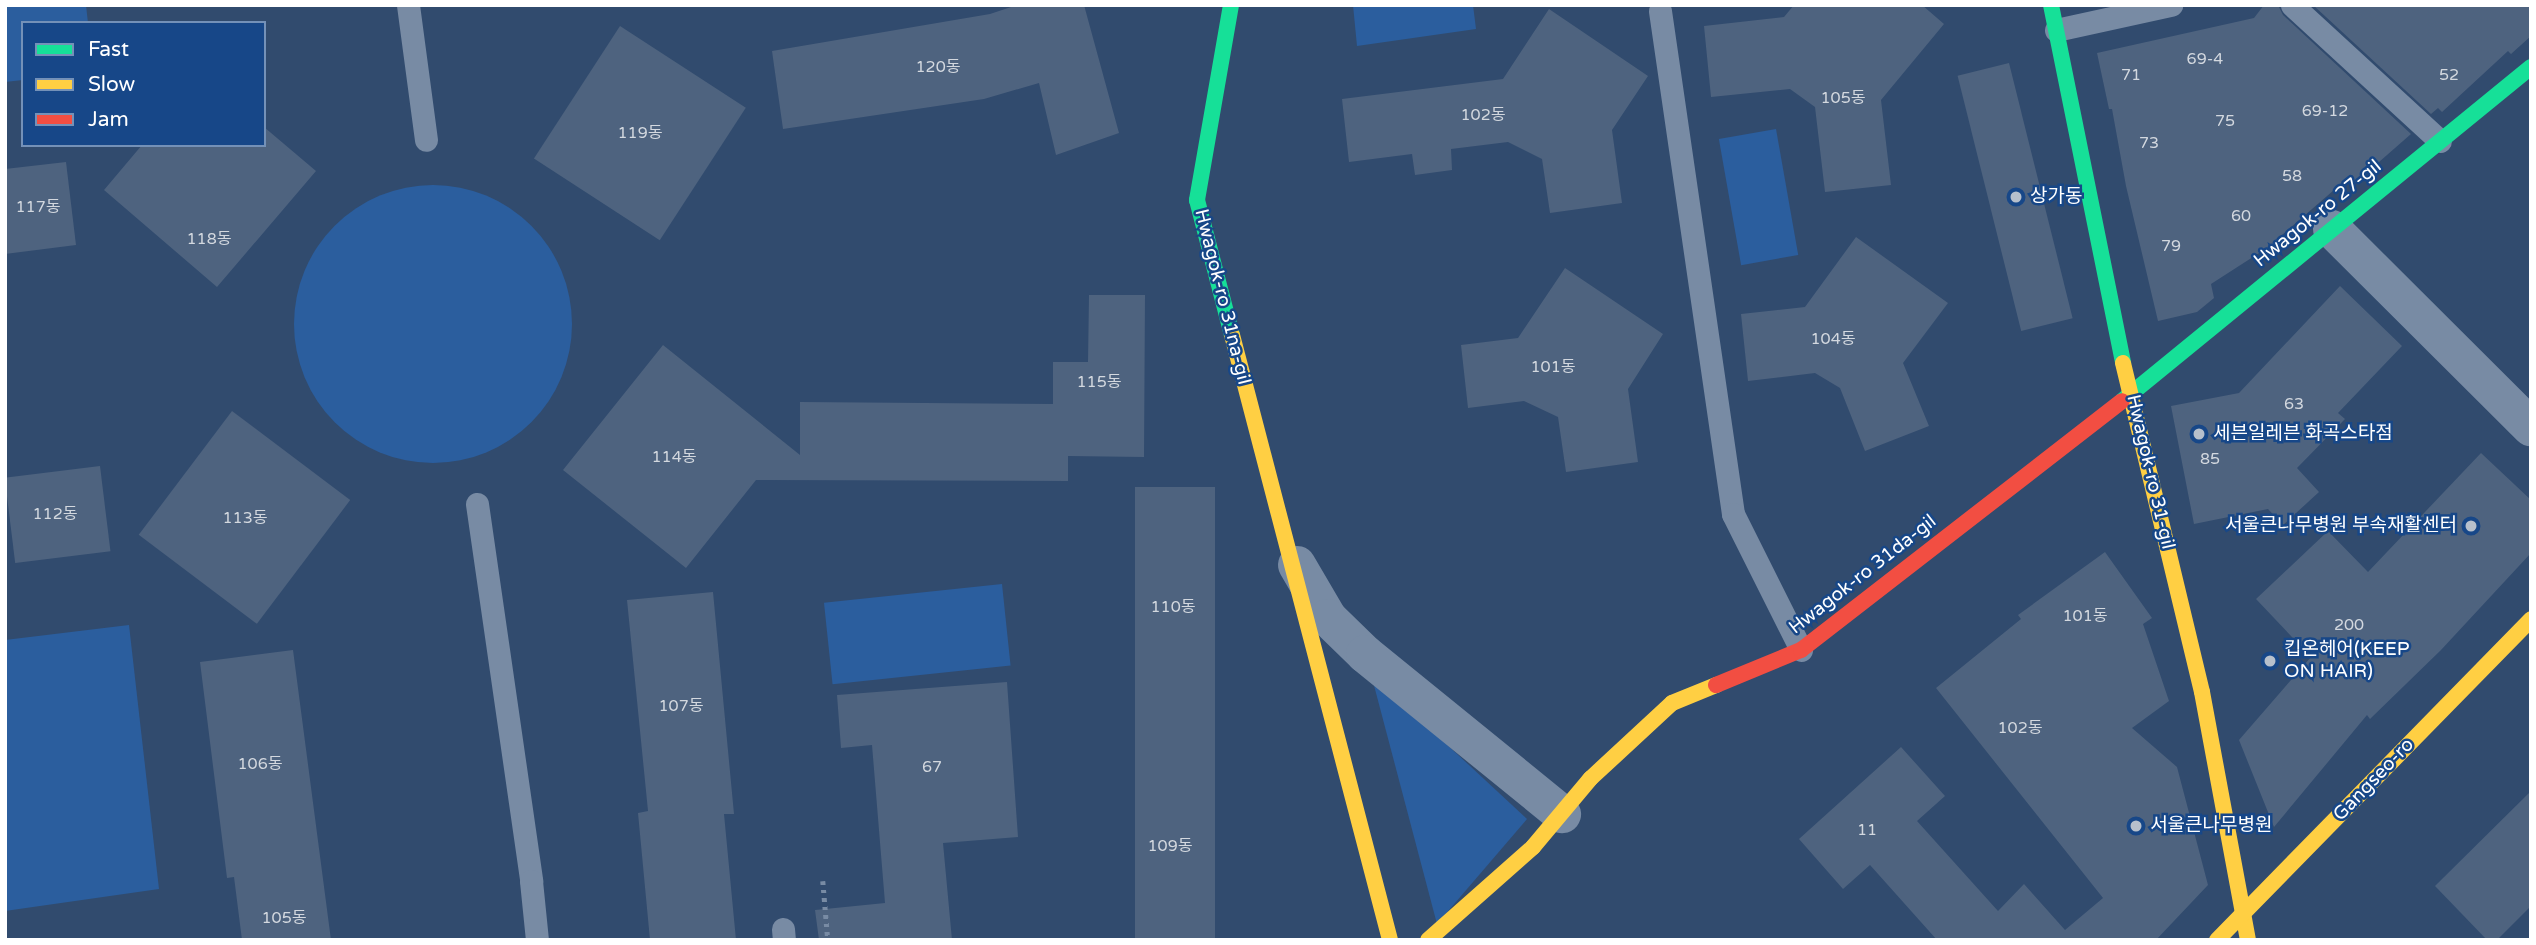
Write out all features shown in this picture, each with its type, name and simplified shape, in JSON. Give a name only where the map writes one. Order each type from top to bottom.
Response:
[{"type":"street","name":"Hwagok-ro 31na-gil","points":[[1231,5],[1197,200],[1390,940]]},
{"type":"street","name":"Hwagok-ro 31-gil","points":[[2051,5],[2131,394],[2202,692],[2248,940]]},
{"type":"street","name":"Hwagok-ro 27-gil","points":[[2131,394],[2531,67]]},
{"type":"street","points":[[2332,229],[2531,427]]},
{"type":"street","name":"Hwagok-ro 31da-gil","points":[[1428,940],[1534,848],[1590,779],[1672,704],[1801,650],[2131,394]]},
{"type":"street","name":"Hwagok-ro 31na-gil","points":[[1285,545],[1328,618],[1356,645],[1562,814]]},
{"type":"street","name":"Gangseo-ro","points":[[2217,940],[2531,619]]},
{"type":"lane","points":[[408,5],[426,140]]},
{"type":"lane","points":[[2056,30],[2171,5]]},
{"type":"lane","points":[[2292,5],[2441,141]]},
{"type":"lane","points":[[1660,11],[1733,514],[1801,650]]},
{"type":"lane","points":[[477,505],[531,881],[537,940]]},
{"type":"path","points":[[823,881],[828,940]]},
{"type":"shaded area","points":[[5,5],[86,5],[88,21],[21,21],[21,80],[5,82]]},
{"type":"shaded area","points":[[1353,5],[1473,5],[1476,29],[1357,46]]},
{"type":"shaded area","points":[[1776,129],[1798,255],[1741,265],[1719,139]]},
{"type":"shaded area","points":[[433,185],[473,191],[499,201],[521,216],[541,236],[556,258],[566,284],[572,324],[566,364],[556,390],[541,412],[521,432],[499,447],[473,457],[433,463],[393,457],[367,447],[345,432],[325,412],[310,390],[300,364],[294,324],[300,284],[310,258],[325,236],[345,216],[367,201],[393,191]]},
{"type":"shaded area","points":[[1002,584],[1011,666],[833,684],[824,603]]},
{"type":"shaded area","points":[[129,625],[159,889],[5,911],[5,640]]},
{"type":"shaded area","points":[[1371,674],[1527,819],[1437,924]]},
{"type":"building","points":[[1017,5],[1084,5],[1119,133],[1056,155],[1039,83],[984,99],[783,129],[772,51],[990,14]]},
{"type":"building","points":[[1794,5],[1922,5],[1944,24],[1881,100],[1891,185],[1825,192],[1815,107],[1790,89],[1711,97],[1704,26],[1784,17]]},
{"type":"building","points":[[2264,5],[2278,5],[2283,15],[2411,134],[2355,183],[2349,177],[2282,235],[2284,237],[2211,284],[2214,298],[2197,312],[2158,321],[2126,186],[2112,109],[2109,109],[2097,53],[2254,18]]},
{"type":"building","points":[[2313,5],[2531,5],[2531,36],[2511,54],[2508,51],[2442,112],[2438,108],[2431,114]]},
{"type":"building","points":[[1549,9],[1648,76],[1612,130],[1622,203],[1550,213],[1542,159],[1508,142],[1451,149],[1452,170],[1415,175],[1412,154],[1349,162],[1342,99],[1503,79]]},
{"type":"building","points":[[620,26],[746,108],[660,240],[534,159]]},
{"type":"building","name":"상가동","points":[[2009,63],[2073,318],[2021,331],[1958,76]]},
{"type":"building","points":[[266,129],[316,171],[217,287],[104,190],[140,147],[266,147]]},
{"type":"building","points":[[66,162],[76,245],[5,254],[5,169]]},
{"type":"building","points":[[1856,237],[1948,303],[1903,363],[1929,426],[1865,451],[1840,388],[1815,373],[1748,381],[1741,314],[1805,307]]},
{"type":"building","points":[[1565,268],[1663,334],[1628,389],[1638,462],[1566,472],[1558,417],[1524,401],[1468,408],[1461,345],[1518,338]]},
{"type":"building","points":[[2340,286],[2402,346],[2338,413],[2345,419],[2297,468],[2319,492],[2283,525],[2268,509],[2194,524],[2171,406],[2239,393]]},
{"type":"building","points":[[1089,295],[1145,295],[1144,457],[1068,456],[1068,481],[756,480],[686,568],[563,470],[663,345],[800,455],[800,402],[1053,404],[1053,362],[1088,362]]},
{"type":"building","points":[[232,411],[350,500],[257,624],[139,535]]},
{"type":"building","points":[[2481,453],[2531,500],[2531,553],[2441,650],[2370,719],[2367,715],[2274,827],[2239,740],[2311,657],[2256,599],[2328,531],[2368,572]]},
{"type":"building","points":[[100,466],[110,551],[15,563],[5,478]]},
{"type":"building","points":[[1135,487],[1215,487],[1215,940],[1135,940]]},
{"type":"building","points":[[2105,552],[2152,618],[2143,624],[2169,701],[2132,728],[2177,767],[2208,885],[2156,940],[1937,940],[1870,865],[1843,889],[1799,839],[1901,747],[1945,796],[1917,821],[1998,911],[2024,884],[2065,930],[2103,898],[1936,688],[2021,619],[2018,615]]},
{"type":"building","points":[[713,592],[734,814],[724,814],[736,940],[650,940],[638,813],[648,811],[627,600]]},
{"type":"building","points":[[293,650],[331,940],[242,940],[234,877],[227,878],[200,662]]},
{"type":"building","points":[[1007,682],[1018,837],[943,843],[952,940],[819,940],[815,910],[885,903],[872,745],[841,748],[837,695]]},
{"type":"building","points":[[2531,791],[2531,906],[2497,940],[2487,940],[2435,886]]},
{"type":"traffic: fast","points":[[1231,5],[1197,200],[1232,335]]},
{"type":"traffic: fast","points":[[2051,5],[2123,363]]},
{"type":"traffic: fast","points":[[2122,401],[2531,67]]},
{"type":"traffic: slow","points":[[1232,335],[1390,940]]},
{"type":"traffic: slow","points":[[2123,363],[2202,692],[2248,940]]},
{"type":"traffic: slow","points":[[2217,940],[2531,619]]},
{"type":"traffic: slow","points":[[1428,940],[1533,847],[1590,779],[1672,703],[1716,685]]},
{"type":"traffic: jam","points":[[1716,685],[1801,650],[2122,401]]},
{"type":"place","name":"상가동","points":[[2016,197]]},
{"type":"place","name":"세븐일레븐 화곡스타점","points":[[2199,434]]},
{"type":"place","name":"서울큰나무병원 부속재활센터","points":[[2471,526]]},
{"type":"place","name":"킵온헤어(KEEP ON HAIR)","points":[[2270,661]]},
{"type":"place","name":"서울큰나무병원","points":[[2136,826]]}]
